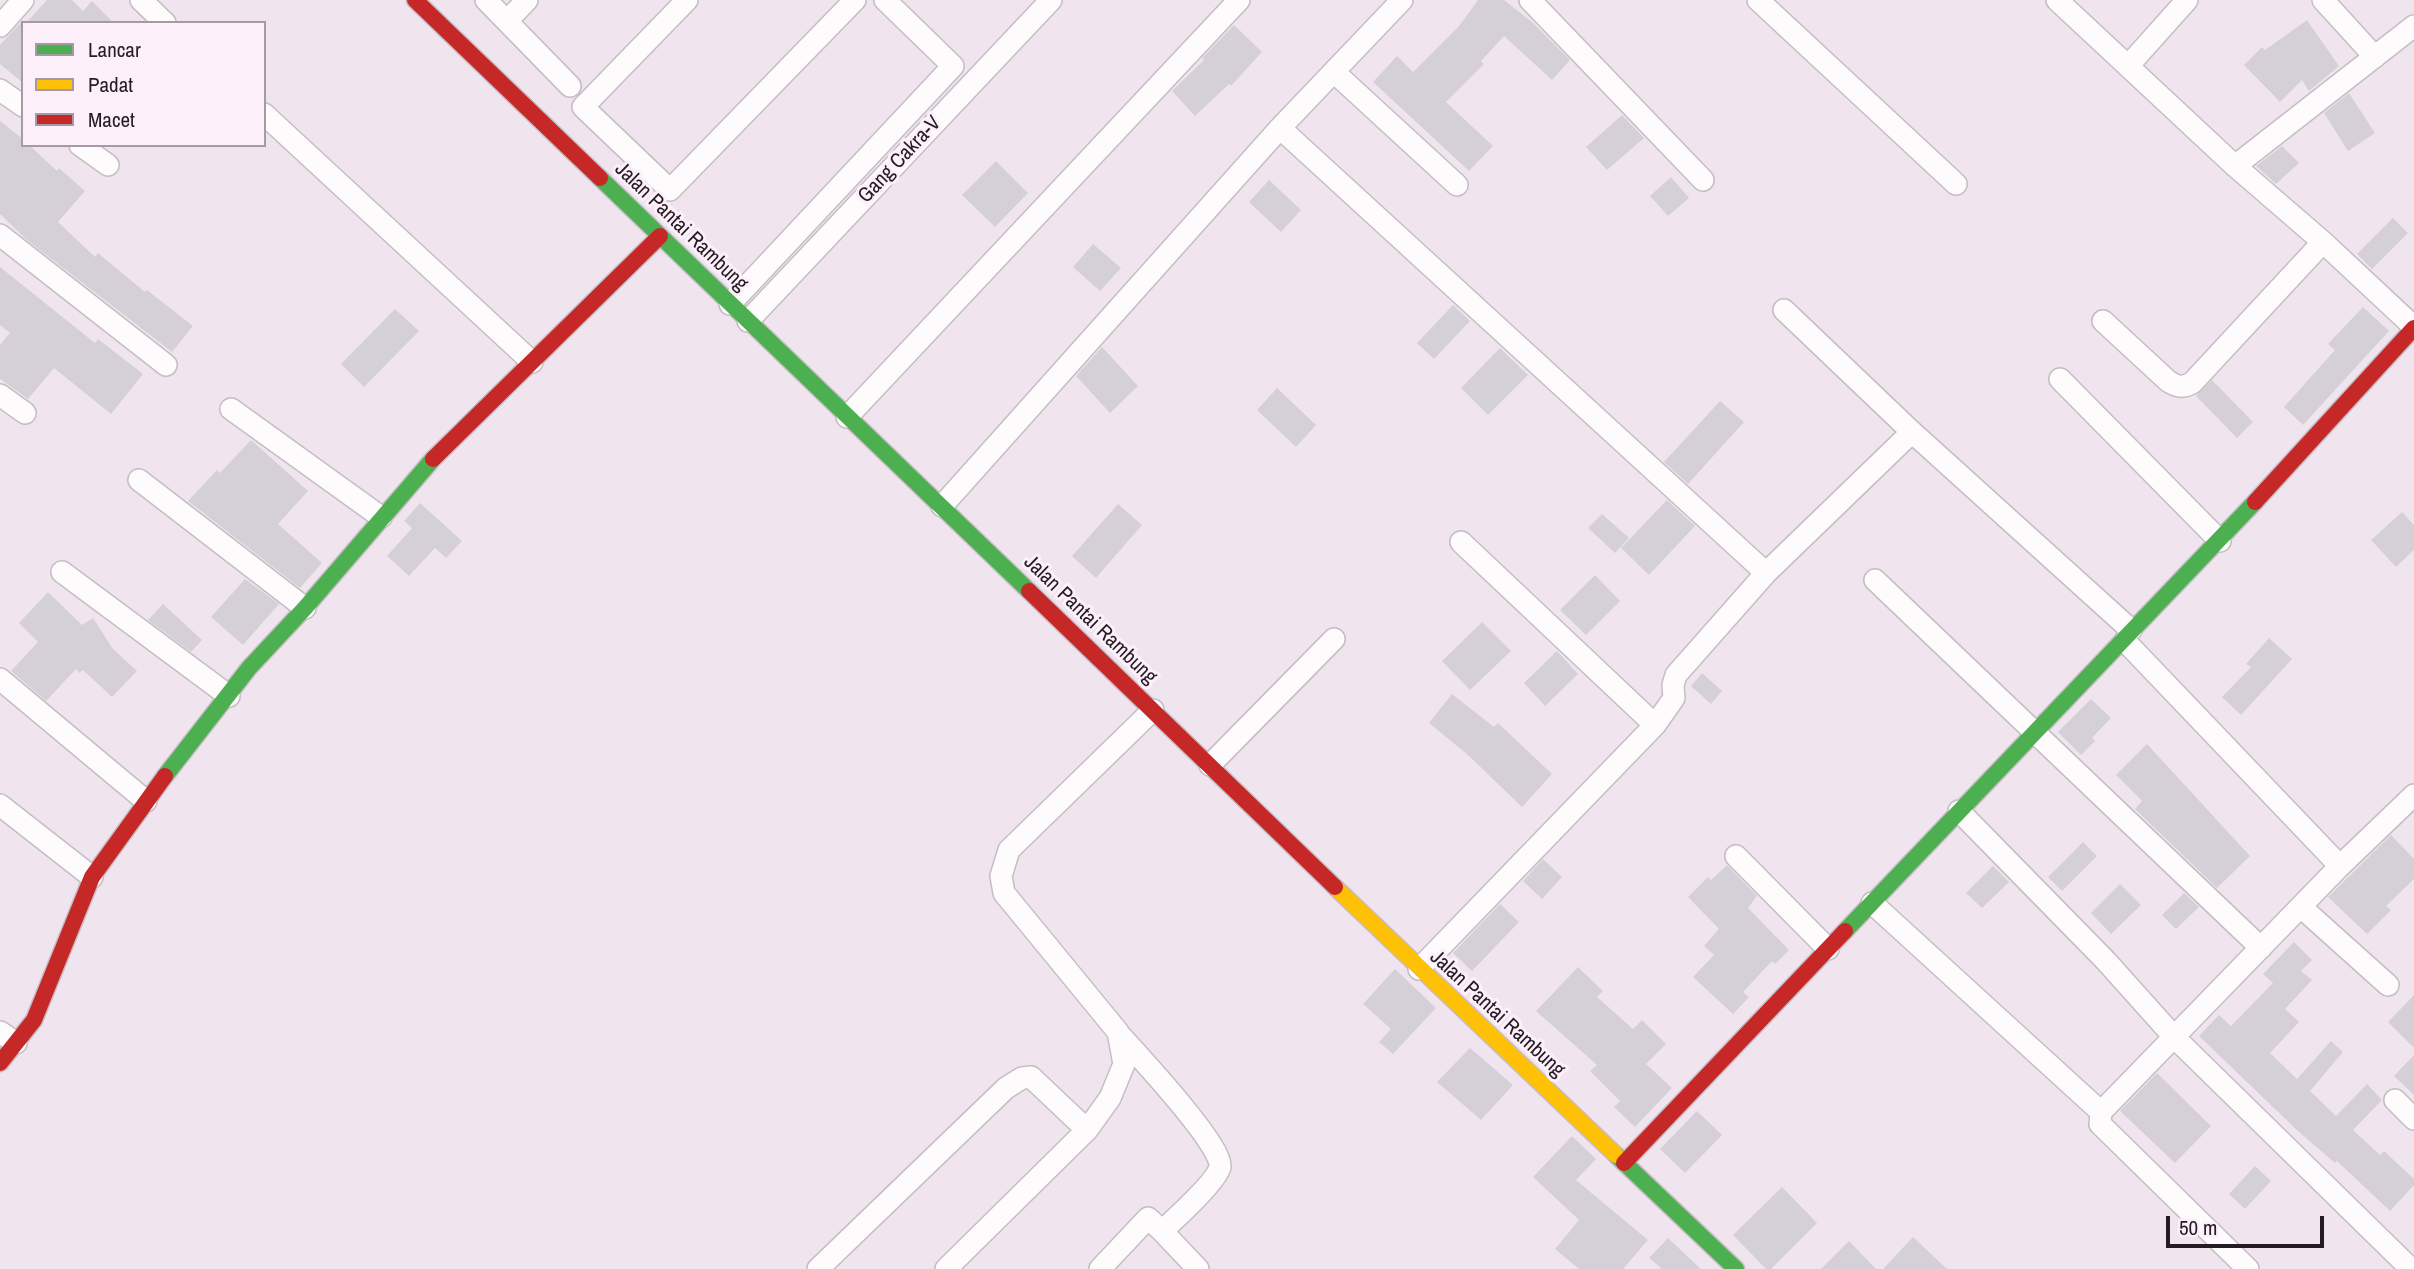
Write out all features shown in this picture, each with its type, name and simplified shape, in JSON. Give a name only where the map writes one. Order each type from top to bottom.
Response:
[{"type":"street","points":[[0,26],[23,0]]},
{"type":"street","points":[[141,0],[164,21]]},
{"type":"street","name":"Jalan Pantai Rambung","points":[[415,0],[1153,709],[1419,969],[1736,1269]]},
{"type":"street","points":[[486,0],[570,86]]},
{"type":"street","points":[[507,21],[527,0]]},
{"type":"street","points":[[687,0],[583,107],[670,190],[855,0]]},
{"type":"street","points":[[730,304],[953,66],[885,0]]},
{"type":"street","name":"Gang Cakra-V","points":[[748,321],[1051,0]]},
{"type":"street","points":[[847,417],[1238,0]]},
{"type":"street","points":[[942,506],[1280,128],[1402,0]]},
{"type":"street","points":[[1530,0],[1703,180]]},
{"type":"street","points":[[1758,0],[1956,184]]},
{"type":"street","points":[[1624,1163],[2220,541],[2414,328],[2057,0]]},
{"type":"street","points":[[2128,66],[2187,0]]},
{"type":"street","points":[[2323,0],[2375,57]]},
{"type":"street","points":[[2235,166],[2414,26]]},
{"type":"street","points":[[1334,72],[1457,186]]},
{"type":"street","points":[[0,90],[21,105]]},
{"type":"street","points":[[266,116],[532,362]]},
{"type":"street","points":[[1280,128],[1766,573]]},
{"type":"street","points":[[83,147],[107,165]]},
{"type":"street","points":[[0,235],[166,365]]},
{"type":"street","points":[[0,1063],[8,1037],[34,1020],[92,877],[146,800],[249,668],[305,608],[427,465],[660,236]]},
{"type":"street","points":[[2103,320],[2168,381],[2185,387],[2192,383],[2323,242]]},
{"type":"street","points":[[1784,310],[2128,636],[2340,866]]},
{"type":"street","points":[[2060,379],[2220,541]]},
{"type":"street","points":[[0,395],[25,413]]},
{"type":"street","points":[[231,409],[381,517]]},
{"type":"street","points":[[1419,969],[1655,725],[1674,698],[1673,685],[1676,675],[1766,573],[1912,432]]},
{"type":"street","points":[[139,480],[305,608]]},
{"type":"street","points":[[1461,541],[1655,725]]},
{"type":"street","points":[[62,572],[229,696]]},
{"type":"street","points":[[1875,580],[2261,947]]},
{"type":"street","points":[[1210,765],[1334,639]]},
{"type":"street","points":[[0,679],[146,800]]},
{"type":"street","points":[[1153,709],[1009,850],[1000,876],[1004,893],[1181,1105],[1221,1159],[1219,1170],[1210,1182],[1162,1231]]},
{"type":"street","points":[[2248,1269],[2100,1124],[2101,1112],[2340,866],[2414,795]]},
{"type":"street","points":[[0,805],[92,877]]},
{"type":"street","points":[[1959,811],[2105,961],[2175,1038],[2411,1269]]},
{"type":"street","points":[[1736,856],[1828,949]]},
{"type":"street","points":[[1872,903],[2101,1112]]},
{"type":"street","points":[[2301,907],[2388,985]]},
{"type":"street","points":[[946,1269],[1087,1130],[1110,1098],[1124,1064],[1118,1032]]},
{"type":"street","points":[[818,1269],[1006,1088],[1022,1078],[1031,1077],[1087,1130]]},
{"type":"street","points":[[2395,1100],[2414,1119]]},
{"type":"street","points":[[1100,1269],[1148,1218],[1198,1269]]},
{"type":"building","points":[[47,0],[72,0],[83,11],[92,1],[112,21],[28,21]]},
{"type":"building","points":[[1478,0],[1504,0],[1533,23],[1570,60],[1552,80],[1504,36],[1481,61],[1484,64],[1446,102],[1493,146],[1469,171],[1373,82],[1397,56],[1413,72],[1459,26]]},
{"type":"building","points":[[2307,20],[2339,66],[2309,91],[2302,80],[2280,102],[2244,65],[2262,47],[2265,50]]},
{"type":"building","points":[[21,22],[21,81],[0,64],[0,45]]},
{"type":"building","points":[[1234,25],[1262,52],[1231,86],[1229,84],[1195,116],[1172,91]]},
{"type":"building","points":[[2349,93],[2375,133],[2348,151],[2324,113]]},
{"type":"building","points":[[1622,115],[1644,138],[1607,170],[1586,147]]},
{"type":"building","points":[[0,121],[21,137],[21,147],[31,147],[57,171],[59,168],[85,191],[58,222],[95,257],[98,253],[145,292],[147,290],[193,326],[172,352],[27,240],[0,214]]},
{"type":"building","points":[[2282,146],[2299,163],[2276,184],[2256,166]]},
{"type":"building","points":[[996,161],[1028,193],[995,227],[962,195]]},
{"type":"building","points":[[1671,177],[1689,198],[1668,216],[1650,196]]},
{"type":"building","points":[[1269,180],[1301,210],[1281,232],[1249,202]]},
{"type":"building","points":[[2393,218],[2408,233],[2372,269],[2357,254]]},
{"type":"building","points":[[1093,244],[1121,268],[1100,291],[1073,267]]},
{"type":"building","points":[[0,267],[95,343],[98,339],[143,374],[111,414],[54,368],[28,399],[0,379],[0,345],[10,333],[0,325]]},
{"type":"building","points":[[1453,305],[1470,321],[1434,359],[1417,343]]},
{"type":"building","points":[[2363,307],[2389,331],[2303,425],[2284,407],[2335,350],[2328,344]]},
{"type":"building","points":[[395,309],[419,331],[364,387],[341,364]]},
{"type":"building","points":[[1102,347],[1138,386],[1110,413],[1076,376]]},
{"type":"building","points":[[1500,348],[1528,375],[1488,415],[1461,388]]},
{"type":"building","points":[[2212,380],[2253,422],[2237,438],[2196,396]]},
{"type":"building","points":[[1277,388],[1316,425],[1296,447],[1257,410]]},
{"type":"building","points":[[1720,401],[1744,422],[1688,484],[1664,462]]},
{"type":"building","points":[[251,440],[308,491],[278,524],[322,563],[300,588],[188,501],[217,470],[220,473]]},
{"type":"building","points":[[1667,500],[1695,526],[1649,575],[1621,548]]},
{"type":"building","points":[[420,503],[462,541],[446,558],[435,548],[409,576],[387,556],[412,528],[404,521]]},
{"type":"building","points":[[1118,504],[1142,525],[1096,578],[1072,556]]},
{"type":"building","points":[[2402,512],[2414,525],[2414,550],[2396,567],[2371,540]]},
{"type":"building","points":[[1602,514],[1629,538],[1615,553],[1588,528]]},
{"type":"building","points":[[1595,575],[1620,601],[1586,635],[1560,610]]},
{"type":"building","points":[[245,579],[279,604],[243,645],[211,617]]},
{"type":"building","points":[[48,592],[82,625],[93,618],[113,649],[137,671],[112,697],[83,670],[79,673],[76,669],[46,701],[11,671],[38,642],[19,623]]},
{"type":"building","points":[[163,604],[202,640],[191,652],[148,620]]},
{"type":"building","points":[[1482,622],[1511,651],[1470,690],[1442,661]]},
{"type":"building","points":[[2269,638],[2292,659],[2241,715],[2222,697],[2251,667],[2246,664]]},
{"type":"building","points":[[1557,651],[1578,674],[1545,706],[1524,683]]},
{"type":"building","points":[[1702,673],[1722,691],[1711,704],[1691,686]]},
{"type":"building","points":[[1452,694],[1494,727],[1498,723],[1552,774],[1522,807],[1468,755],[1429,723]]},
{"type":"building","points":[[2091,699],[2111,718],[2092,738],[2095,741],[2081,755],[2058,732]]},
{"type":"building","points":[[2147,744],[2250,856],[2217,888],[2135,809],[2142,801],[2116,775]]},
{"type":"building","points":[[2391,835],[2414,859],[2414,879],[2386,906],[2391,910],[2367,934],[2328,897]]},
{"type":"building","points":[[2083,842],[2097,856],[2062,891],[2048,877]]},
{"type":"building","points":[[1543,859],[1562,877],[1542,899],[1523,881]]},
{"type":"building","points":[[1727,865],[1757,896],[1748,908],[1789,950],[1775,964],[1772,961],[1743,992],[1749,997],[1733,1014],[1693,977],[1714,955],[1704,946],[1719,929],[1688,897],[1708,877],[1711,880]]},
{"type":"building","points":[[1993,866],[2009,882],[1982,908],[1966,893]]},
{"type":"building","points":[[2120,884],[2141,905],[2111,934],[2091,913]]},
{"type":"building","points":[[2184,893],[2199,907],[2176,929],[2162,915]]},
{"type":"building","points":[[1500,904],[1519,922],[1472,971],[1453,953]]},
{"type":"building","points":[[2294,942],[2312,960],[2301,971],[2312,980],[2285,1009],[2299,1022],[2270,1053],[2297,1079],[2331,1041],[2343,1052],[2310,1091],[2336,1116],[2367,1084],[2382,1100],[2353,1130],[2380,1155],[2384,1151],[2414,1179],[2414,1185],[2390,1211],[2337,1161],[2335,1163],[2299,1132],[2199,1036],[2219,1015],[2231,1026],[2273,983],[2263,974]]},
{"type":"building","points":[[1578,967],[1603,991],[1597,997],[1633,1029],[1642,1020],[1666,1044],[1646,1064],[1672,1088],[1635,1127],[1614,1107],[1620,1101],[1590,1071],[1597,1065],[1536,1011]]},
{"type":"building","points":[[1395,969],[1436,1008],[1393,1054],[1379,1042],[1391,1029],[1363,1004]]},
{"type":"building","points":[[2414,995],[2414,1048],[2388,1022]]},
{"type":"building","points":[[1470,1048],[1513,1085],[1481,1120],[1437,1082]]},
{"type":"building","points":[[2414,1055],[2414,1095],[2394,1076]]},
{"type":"building","points":[[2157,1073],[2211,1126],[2175,1163],[2120,1111]]},
{"type":"building","points":[[1697,1111],[1722,1135],[1685,1173],[1660,1149]]},
{"type":"building","points":[[1572,1136],[1596,1159],[1576,1180],[1648,1240],[1623,1269],[1579,1269],[1555,1249],[1579,1220],[1533,1177]]},
{"type":"building","points":[[2255,1166],[2271,1181],[2245,1209],[2229,1194]]},
{"type":"building","points":[[1782,1187],[1817,1223],[1771,1269],[1766,1269],[1733,1235]]},
{"type":"building","points":[[1913,1237],[1947,1269],[1883,1269]]},
{"type":"building","points":[[1668,1238],[1701,1269],[1662,1269],[1649,1258]]},
{"type":"building","points":[[1849,1241],[1876,1269],[1821,1269]]},
{"type":"traffic: fast","points":[[600,178],[1029,591]]},
{"type":"traffic: fast","points":[[165,776],[249,668],[305,608],[433,459]]},
{"type":"traffic: fast","points":[[1845,931],[2255,502]]},
{"type":"traffic: fast","points":[[1616,1155],[1736,1269]]},
{"type":"traffic: slow","points":[[1335,887],[1616,1155]]},
{"type":"traffic: jam","points":[[415,0],[600,178]]},
{"type":"traffic: jam","points":[[433,459],[660,236]]},
{"type":"traffic: jam","points":[[2255,502],[2414,328]]},
{"type":"traffic: jam","points":[[1029,591],[1335,887]]},
{"type":"traffic: jam","points":[[0,1063],[34,1020],[92,877],[165,776]]},
{"type":"traffic: jam","points":[[1624,1163],[1845,931]]}]
